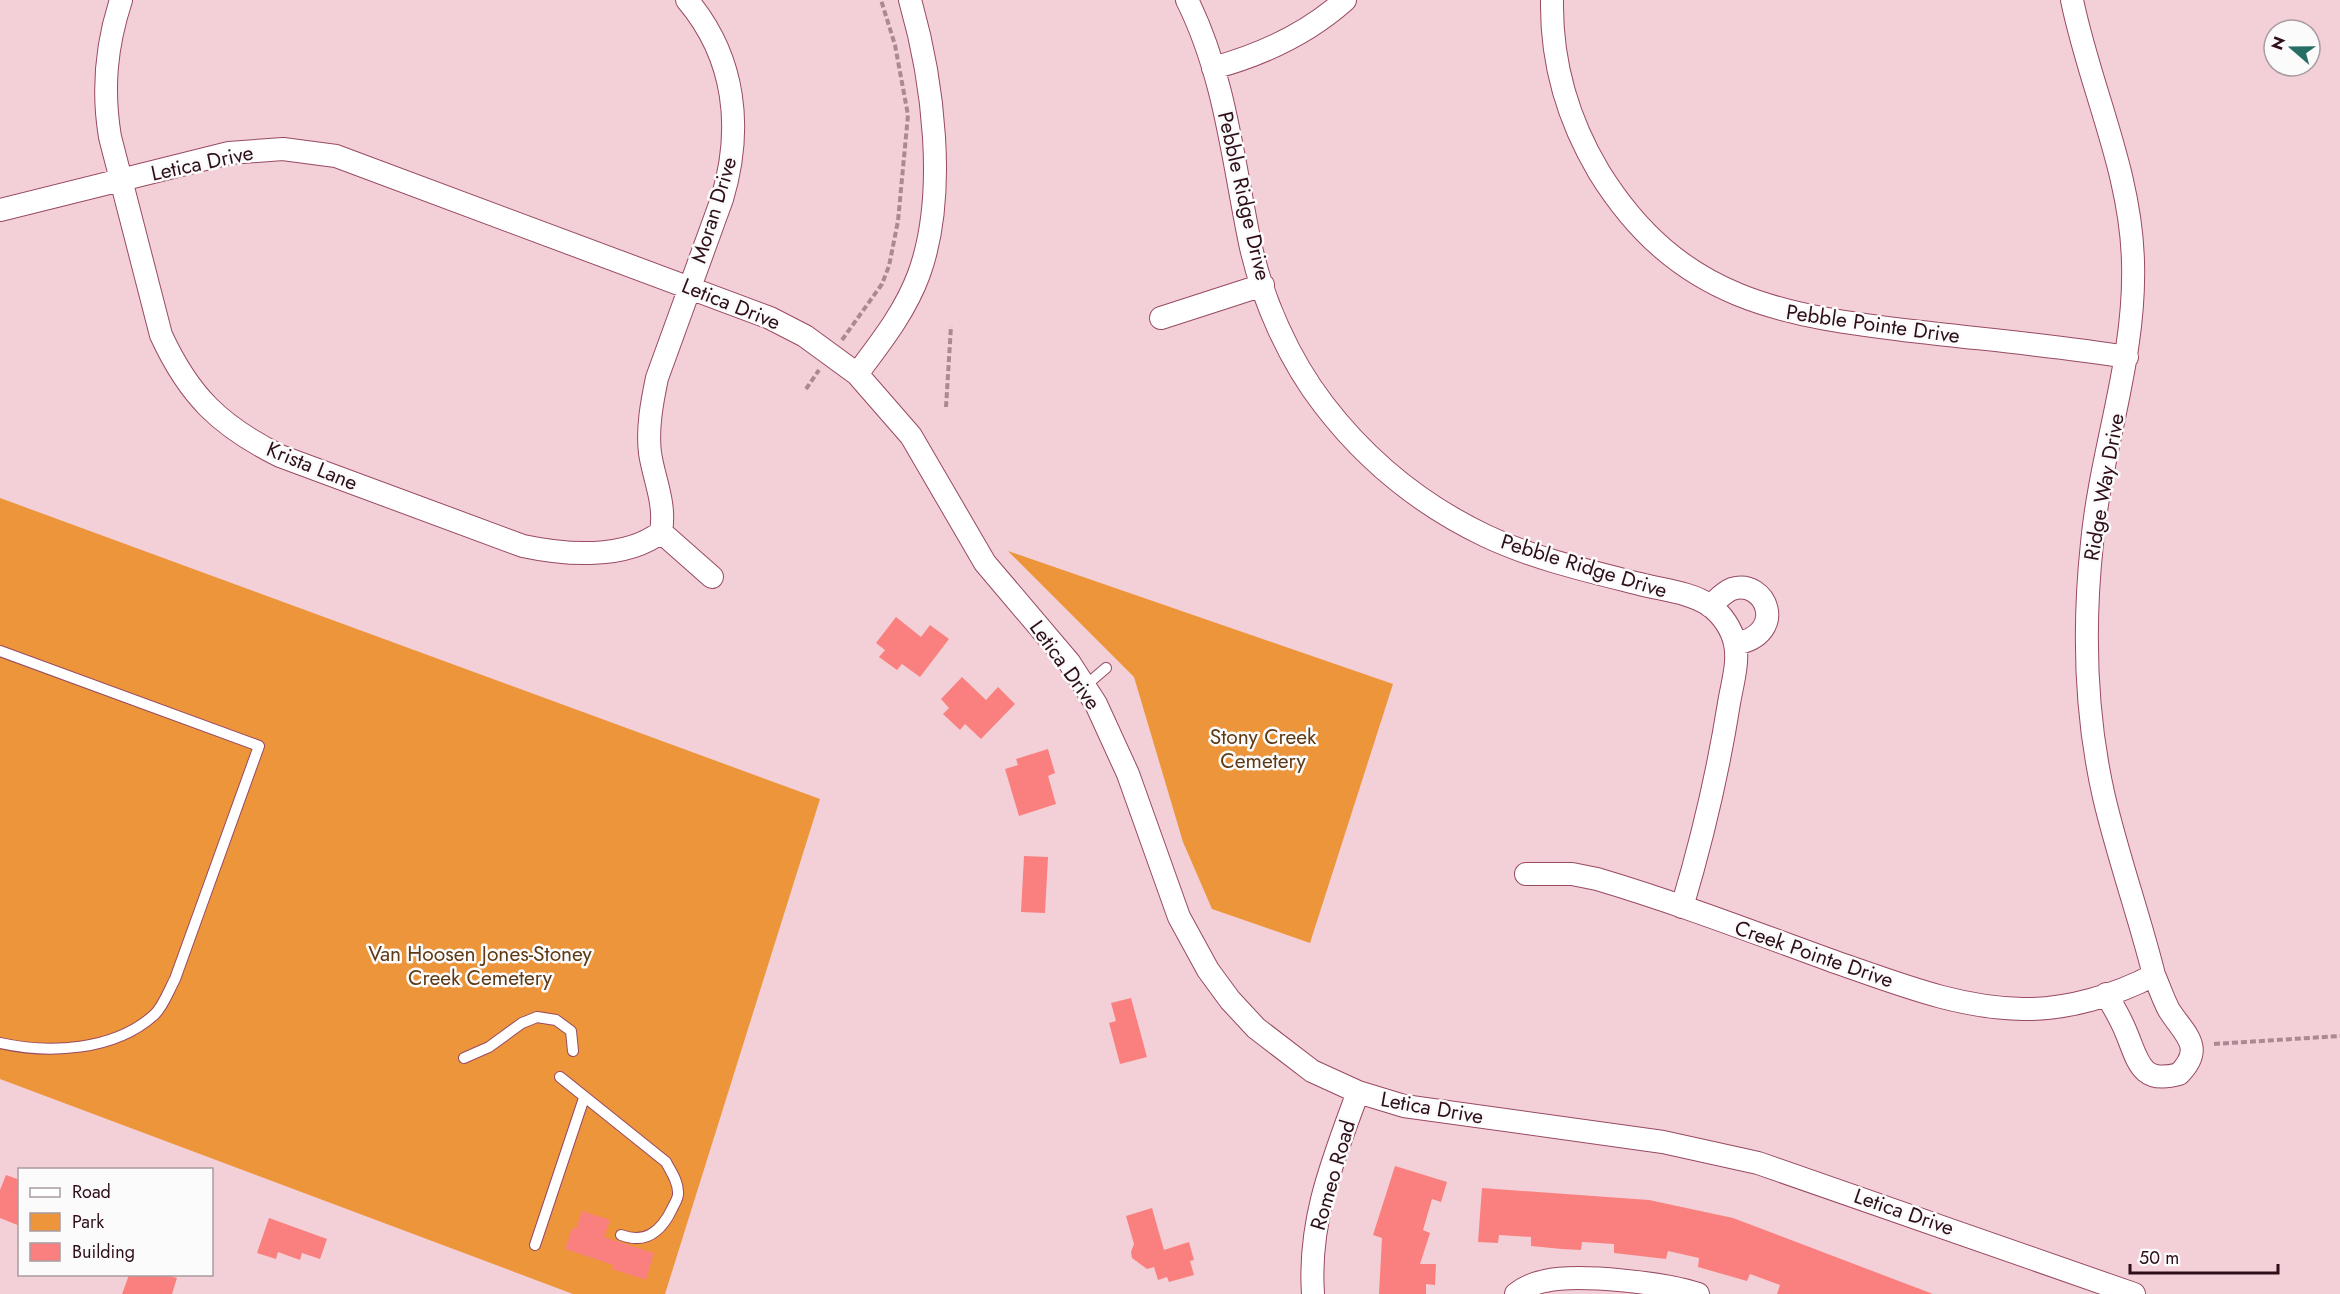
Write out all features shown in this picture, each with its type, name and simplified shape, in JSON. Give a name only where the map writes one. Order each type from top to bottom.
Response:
[{"type":"street","points":[[120,181],[106,113],[104,87],[109,46],[121,0]]},
{"type":"street","name":"Moran Drive","points":[[661,532],[664,517],[662,501],[650,451],[652,401],[657,378],[722,199],[730,173],[735,139],[732,105],[724,68],[709,32],[687,0]]},
{"type":"street","points":[[857,374],[900,315],[926,250],[930,223],[934,132],[928,73],[910,0]]},
{"type":"street","name":"Pebble Ridge Drive","points":[[1187,0],[1213,68],[1228,122],[1250,244],[1263,285],[1290,348],[1324,405],[1363,450],[1407,488],[1447,515],[1507,545],[1566,565],[1687,596],[1710,606],[1726,624],[1735,644]]},
{"type":"street","points":[[1213,68],[1261,53],[1296,35],[1345,0]]},
{"type":"street","name":"Pebble Pointe Drive","points":[[1552,0],[1558,71],[1579,137],[1609,188],[1642,229],[1672,256],[1703,277],[1731,293],[1779,310],[1831,322],[2127,357]]},
{"type":"street","name":"Ridge Way Drive","points":[[2072,0],[2089,72],[2125,190],[2133,262],[2127,357],[2092,540],[2086,625],[2087,671],[2094,739],[2104,797],[2154,975],[2169,1009],[2188,1034],[2192,1047],[2191,1059],[2179,1074],[2158,1077],[2147,1073],[2139,1065],[2121,1020],[2106,994]]},
{"type":"street","name":"Letica Drive","points":[[0,210],[211,157],[255,150],[283,149],[336,156],[690,287],[788,326],[857,374],[897,418],[918,446],[986,563],[1050,639],[1085,686],[1113,737],[1179,917],[1208,970],[1236,1007],[1274,1043],[1312,1071],[1358,1092],[1422,1110],[1663,1142],[1758,1163],[2134,1294]]},
{"type":"street","name":"Krista Lane","points":[[120,181],[154,314],[174,363],[208,410],[251,441],[280,456],[506,540],[546,551],[579,553],[614,550],[639,544],[661,532]]},
{"type":"street","points":[[1161,318],[1263,285]]},
{"type":"street","points":[[661,532],[712,577]]},
{"type":"street","points":[[1682,907],[1707,821],[1722,748],[1737,655],[1735,644],[1749,642],[1760,634],[1765,627],[1768,615],[1761,598],[1744,587],[1732,589],[1710,606]]},
{"type":"street","name":"Creek Pointe Drive","points":[[1526,874],[1572,874],[1597,879],[1904,986],[1971,1005],[2026,1009],[2072,1003],[2106,994]]},
{"type":"street","points":[[2106,994],[2132,987],[2154,975]]},
{"type":"street","name":"Romeo Road","points":[[1313,1294],[1312,1256],[1317,1215],[1358,1092]]},
{"type":"street","points":[[1516,1294],[1529,1285],[1560,1279],[1641,1284],[1698,1294]]},
{"type":"lane","points":[[0,651],[259,746],[175,979],[155,1014],[123,1035],[81,1047],[20,1047],[0,1042]]},
{"type":"lane","points":[[1085,686],[1106,668]]},
{"type":"lane","points":[[464,1058],[489,1047],[522,1023],[537,1017],[556,1020],[571,1031],[573,1051]]},
{"type":"lane","points":[[560,1077],[666,1162],[676,1179],[679,1195],[666,1221],[650,1237],[633,1239],[621,1235]]},
{"type":"lane","points":[[535,1245],[584,1098]]},
{"type":"path","points":[[839,344],[882,284],[889,266],[898,221],[908,115],[895,45],[881,0]]},
{"type":"path","points":[[946,407],[951,326]]},
{"type":"path","points":[[806,389],[823,365]]},
{"type":"path","points":[[2214,1044],[2340,1036]]},
{"type":"green space","name":"Van Hoosen Jones-Stoney Creek Cemetery","points":[[0,498],[820,799],[665,1294],[573,1294],[0,1079]]},
{"type":"green space","name":"Stony Creek Cemetery","points":[[1008,551],[1393,684],[1310,943],[1212,909],[1183,842],[1134,677]]},
{"type":"building","points":[[896,617],[921,637],[930,625],[949,639],[920,677],[902,664],[897,670],[879,657],[885,650],[876,643]]},
{"type":"building","points":[[962,677],[986,700],[998,687],[1015,704],[981,739],[965,724],[960,730],[943,714],[949,708],[941,699]]},
{"type":"building","points":[[1048,749],[1055,773],[1048,776],[1056,804],[1019,816],[1005,769],[1018,765],[1016,759]]},
{"type":"building","points":[[1024,856],[1048,857],[1045,913],[1021,912]]},
{"type":"building","points":[[1131,998],[1147,1057],[1120,1064],[1109,1023],[1116,1021],[1111,1003]]},
{"type":"building","points":[[1395,1166],[1447,1182],[1441,1202],[1432,1199],[1423,1230],[1430,1233],[1420,1264],[1436,1264],[1435,1285],[1426,1284],[1426,1294],[1379,1294],[1382,1238],[1373,1235]]},
{"type":"building","points":[[6,1175],[18,1179],[18,1225],[0,1218],[0,1190]]},
{"type":"building","points":[[1482,1188],[1649,1200],[1733,1218],[1933,1294],[1777,1294],[1780,1285],[1750,1274],[1747,1281],[1698,1267],[1699,1258],[1668,1251],[1666,1259],[1614,1253],[1614,1244],[1582,1242],[1581,1250],[1562,1249],[1531,1246],[1531,1237],[1499,1235],[1498,1243],[1478,1242]]},
{"type":"building","points":[[1152,1208],[1164,1250],[1189,1242],[1194,1260],[1190,1261],[1194,1275],[1169,1282],[1167,1277],[1158,1280],[1154,1267],[1147,1269],[1132,1258],[1131,1252],[1134,1244],[1126,1216]]},
{"type":"building","points":[[582,1211],[610,1220],[604,1237],[654,1253],[646,1280],[612,1269],[613,1265],[565,1249],[572,1228],[576,1229]]},
{"type":"building","points":[[269,1218],[327,1239],[320,1259],[302,1253],[300,1260],[278,1252],[276,1259],[257,1253]]},
{"type":"building","points":[[129,1276],[177,1278],[172,1294],[122,1294]]}]
